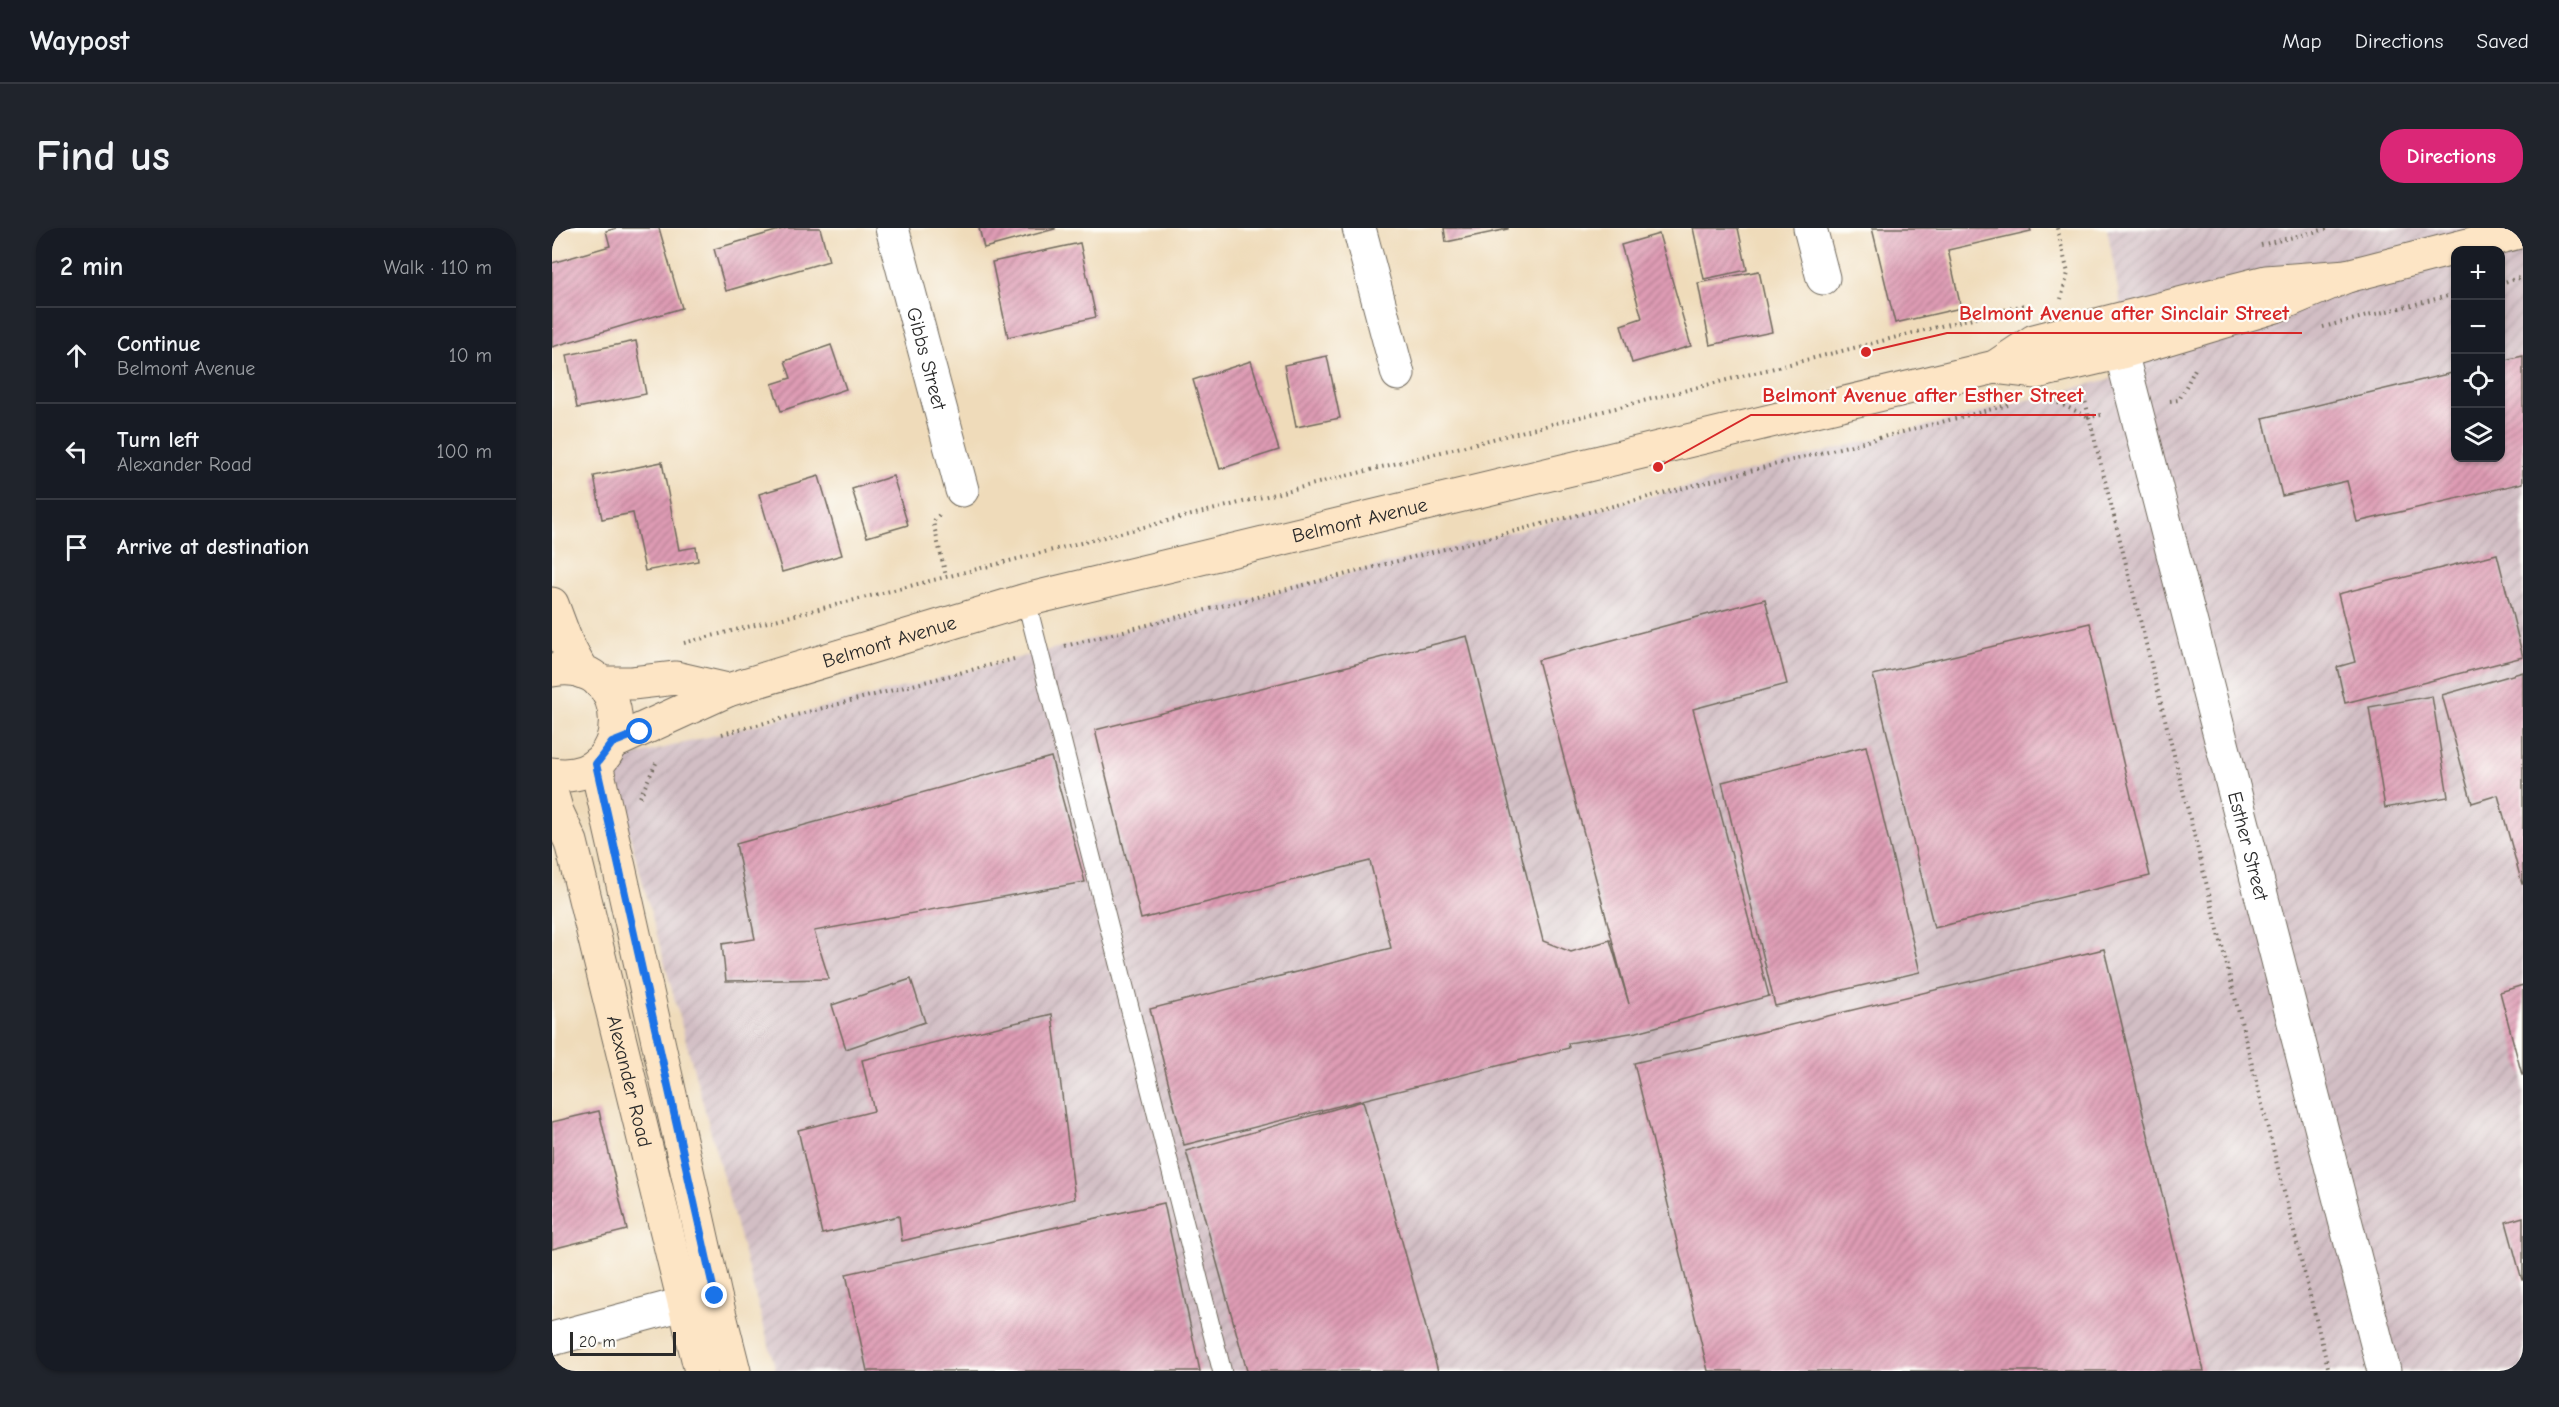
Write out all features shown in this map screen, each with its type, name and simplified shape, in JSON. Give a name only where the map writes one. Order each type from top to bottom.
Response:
[{"type":"main road","name":"Belmont Avenue","points":[[552,774],[563,776],[581,773],[604,754],[728,690],[1026,600],[1995,367],[2037,372],[2072,348],[2276,306],[2347,276],[2523,231]]},
{"type":"main road","points":[[552,604],[578,675],[610,695],[616,711],[616,727],[604,754]]},
{"type":"main road","name":"Belmont Avenue","points":[[578,675],[632,683],[676,678],[728,690]]},
{"type":"main road","name":"Alexander Road","points":[[604,754],[699,1300],[701,1371]]},
{"type":"main road","name":"Alexander Road","points":[[552,795],[571,842],[699,1300],[734,1371]]},
{"type":"street","name":"Gibbs Street","points":[[892,228],[962,490]]},
{"type":"street","points":[[1359,228],[1398,374]]},
{"type":"street","points":[[1809,228],[1823,278]]},
{"type":"street","name":"Esther Street","points":[[2118,337],[2384,1371]]},
{"type":"street","points":[[552,1339],[699,1300]]},
{"type":"lane","points":[[1026,600],[1222,1371]]},
{"type":"path","points":[[2052,400],[2089,417],[2060,296],[2068,273],[2057,228]]},
{"type":"path","points":[[2251,248],[2330,228]]},
{"type":"path","points":[[2505,282],[2523,277]]},
{"type":"path","points":[[2060,296],[2071,293]]},
{"type":"path","points":[[675,645],[2025,305]]},
{"type":"path","points":[[720,734],[2020,402]]},
{"type":"path","points":[[946,576],[933,522],[962,490]]},
{"type":"shaded area","points":[[2107,228],[2523,228],[2523,1371],[776,1371],[627,825],[606,763],[2133,373]]},
{"type":"building","points":[[617,228],[659,228],[682,308],[552,347],[552,263],[610,246],[606,231]]},
{"type":"building","points":[[786,228],[820,228],[829,261],[726,291],[714,249]]},
{"type":"building","points":[[979,228],[1055,228],[1055,229],[984,248]]},
{"type":"building","points":[[1444,228],[1508,228],[1508,229],[1446,242]]},
{"type":"building","points":[[1693,228],[1738,228],[1747,270],[1704,279]]},
{"type":"building","points":[[1872,228],[2030,228],[2031,231],[1948,250],[1961,308],[1895,323]]},
{"type":"building","points":[[1659,234],[1691,346],[1632,363],[1621,325],[1642,318],[1621,245]]},
{"type":"building","points":[[1080,243],[1096,317],[1008,337],[992,262]]},
{"type":"building","points":[[1759,271],[1772,332],[1710,345],[1698,283]]},
{"type":"building","points":[[636,341],[646,394],[577,408],[567,355]]},
{"type":"building","points":[[831,345],[846,389],[781,411],[772,384],[791,378],[785,361]]},
{"type":"building","points":[[1327,356],[1340,418],[1296,427],[1284,365]]},
{"type":"building","points":[[2523,356],[2523,483],[2357,522],[2347,481],[2282,496],[2263,418],[2451,373],[2451,462],[2505,462],[2505,360]]},
{"type":"building","points":[[1251,361],[1279,450],[1220,469],[1193,380]]},
{"type":"building","points":[[662,462],[679,550],[696,547],[698,561],[645,571],[633,513],[602,519],[594,476]]},
{"type":"building","points":[[819,476],[842,555],[782,572],[759,494]]},
{"type":"building","points":[[893,476],[908,525],[867,537],[852,489]]},
{"type":"building","points":[[2497,554],[2523,657],[2345,703],[2337,667],[2355,662],[2338,594]]},
{"type":"building","points":[[1765,599],[1787,684],[1693,709],[1769,996],[1637,1032],[1568,1043],[1569,1048],[1184,1145],[1150,1009],[1391,948],[1370,861],[1141,919],[1095,730],[1467,636],[1543,941],[1571,952],[1610,940],[1629,1004],[1538,660]]},
{"type":"building","points":[[2090,623],[2150,876],[1934,928],[1873,675]]},
{"type":"building","points":[[2523,672],[2522,884],[2498,795],[2472,803],[2442,695]]},
{"type":"building","points":[[2432,696],[2448,797],[2385,808],[2369,707]]},
{"type":"building","points":[[1866,746],[1920,972],[1775,1006],[1722,782]]},
{"type":"building","points":[[1051,757],[1085,882],[814,931],[829,979],[726,981],[722,944],[755,939],[736,844]]},
{"type":"building","points":[[2104,949],[2204,1371],[1708,1371],[1634,1063]]},
{"type":"building","points":[[911,979],[925,1022],[846,1049],[832,1005]]},
{"type":"building","points":[[2523,985],[2523,1075],[2522,1075],[2500,992]]},
{"type":"building","points":[[1052,1014],[1075,1199],[902,1241],[899,1216],[822,1234],[798,1130],[874,1111],[862,1060]]},
{"type":"building","points":[[1363,1101],[1438,1371],[1247,1371],[1186,1151]]},
{"type":"building","points":[[599,1111],[627,1230],[552,1249],[552,1122]]},
{"type":"building","points":[[1164,1203],[1200,1371],[867,1371],[846,1274]]},
{"type":"building","points":[[2523,1217],[2523,1280],[2522,1280],[2506,1222]]},
{"type":"place","name":"Belmont Avenue after Sinclair Street","points":[[1866,352]]},
{"type":"place","name":"Belmont Avenue after Esther Street","points":[[1658,467]]},
{"type":"route","points":[[640,732],[612,743],[596,764],[715,1296]]}]
